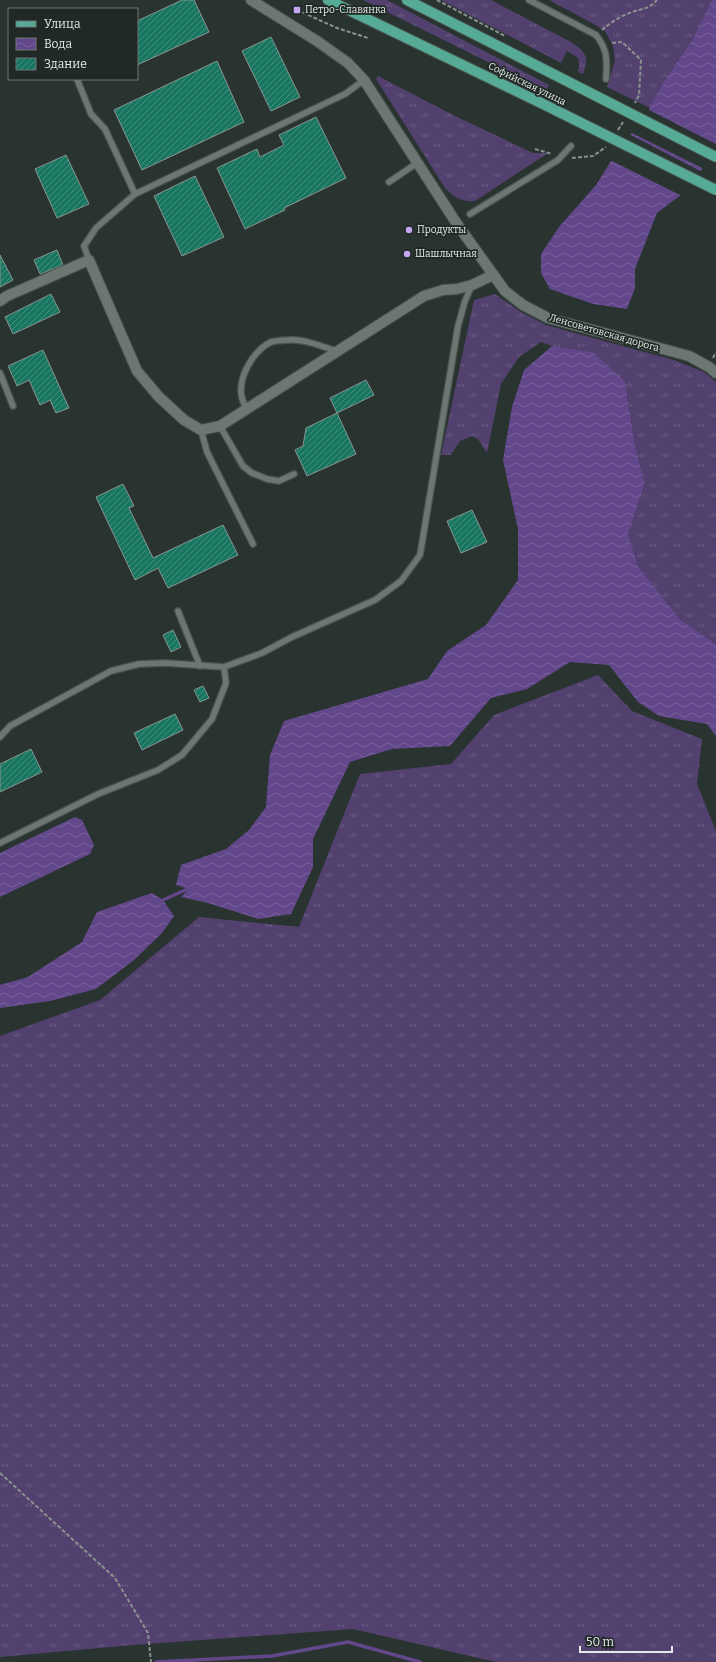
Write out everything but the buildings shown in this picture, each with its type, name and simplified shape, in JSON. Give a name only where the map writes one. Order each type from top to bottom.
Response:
[{"type":"main road","name":"Софийская улица","points":[[328,0],[716,190]]},
{"type":"main road","name":"Софийская улица","points":[[407,0],[716,157]]},
{"type":"street","name":"Ленсоветовская дорога","points":[[250,0],[317,41],[348,63],[364,80],[457,224],[505,291],[523,305],[548,318],[688,356],[709,367],[716,374]]},
{"type":"street","points":[[0,301],[7,296],[88,260],[137,371],[159,397],[184,420],[202,430],[220,426],[247,410],[424,296],[443,290],[457,289],[472,285],[493,275]]},
{"type":"lane","points":[[529,0],[596,35],[603,44],[607,57],[606,78]]},
{"type":"lane","points":[[77,80],[91,114],[105,129],[135,194]]},
{"type":"lane","points":[[88,260],[84,246],[96,228],[135,194],[345,94],[364,80]]},
{"type":"lane","points":[[470,214],[558,160],[571,146]]},
{"type":"lane","points":[[389,182],[417,163]]},
{"type":"lane","points":[[0,736],[10,726],[112,671],[139,664],[166,663],[224,667],[262,653],[292,637],[375,600],[401,581],[420,555],[458,326],[465,301],[472,285]]},
{"type":"lane","points":[[247,410],[242,398],[242,381],[247,367],[258,352],[272,342],[288,340],[310,343],[338,351]]},
{"type":"lane","points":[[0,373],[14,406]]},
{"type":"lane","points":[[220,426],[243,466],[252,474],[267,480],[279,481],[294,474]]},
{"type":"lane","points":[[202,430],[207,452],[253,544]]},
{"type":"lane","points":[[178,611],[200,666]]},
{"type":"lane","points":[[0,843],[98,794],[158,770],[182,755],[212,719],[226,683],[224,667]]},
{"type":"path","points":[[437,0],[508,37]]},
{"type":"path","points":[[596,35],[611,22],[632,12],[649,8],[656,0]]},
{"type":"path","points":[[297,10],[338,28],[368,38]]},
{"type":"path","points":[[0,1473],[116,1578],[148,1633],[151,1662]]},
{"type":"green space","points":[[363,0],[387,0],[549,85],[546,91]]},
{"type":"green space","points":[[441,0],[491,0],[571,42],[580,49],[585,55],[586,59],[583,74],[578,72],[578,58],[567,51],[561,63]]},
{"type":"green space","points":[[549,0],[712,0],[692,40],[661,86],[650,108],[607,87],[615,60],[613,46],[605,31]]},
{"type":"green space","points":[[378,76],[453,115],[533,153],[548,153],[475,201],[458,199],[445,188],[376,79]]},
{"type":"green space","points":[[495,294],[521,312],[546,325],[674,360],[704,372],[716,382],[716,644],[680,619],[638,566],[628,534],[645,483],[635,446],[625,381],[593,352],[552,346],[541,342],[519,357],[501,384],[487,453],[478,439],[472,436],[460,441],[451,455],[441,455],[474,300]]},
{"type":"green space","points":[[598,675],[632,711],[702,739],[697,784],[716,831],[716,1662],[496,1662],[353,1629],[133,1645],[0,1657],[0,1036],[100,1000],[199,917],[299,927],[360,774],[451,764],[494,715]]},
{"type":"water","points":[[712,0],[716,0],[716,152],[682,194],[657,213],[635,269],[635,288],[627,309],[593,304],[550,289],[541,273],[541,254],[559,227],[596,185],[613,158],[647,113],[661,86],[692,40]]},
{"type":"water","points":[[552,346],[593,352],[625,381],[635,446],[645,483],[628,534],[638,566],[680,619],[716,644],[716,736],[707,724],[659,716],[638,702],[609,665],[570,662],[527,689],[491,698],[450,746],[392,749],[350,762],[313,839],[313,867],[291,914],[258,919],[208,903],[181,897],[189,889],[176,885],[181,865],[226,849],[249,830],[266,807],[270,755],[284,721],[428,679],[447,651],[486,625],[518,580],[518,529],[503,460],[512,407],[524,370]]},
{"type":"water","points":[[75,817],[82,820],[94,845],[90,854],[0,897],[0,853]]},
{"type":"water","points":[[152,893],[163,900],[174,916],[162,933],[134,960],[96,989],[50,1001],[0,1008],[0,985],[28,977],[82,942],[97,912]]},
{"type":"pier","points":[[647,109],[716,144],[716,155],[704,169],[630,132]]},
{"type":"pier","points":[[629,134],[702,172],[682,196],[610,160]]},
{"type":"waterway","points":[[161,903],[163,900],[192,887]]},
{"type":"waterway","points":[[156,1662],[272,1656],[348,1642],[420,1662]]},
{"type":"place","name":"Петро-Славянка","points":[[297,10]]},
{"type":"place","name":"Продукты","points":[[409,230]]},
{"type":"place","name":"Шашлычная","points":[[407,254]]}]
